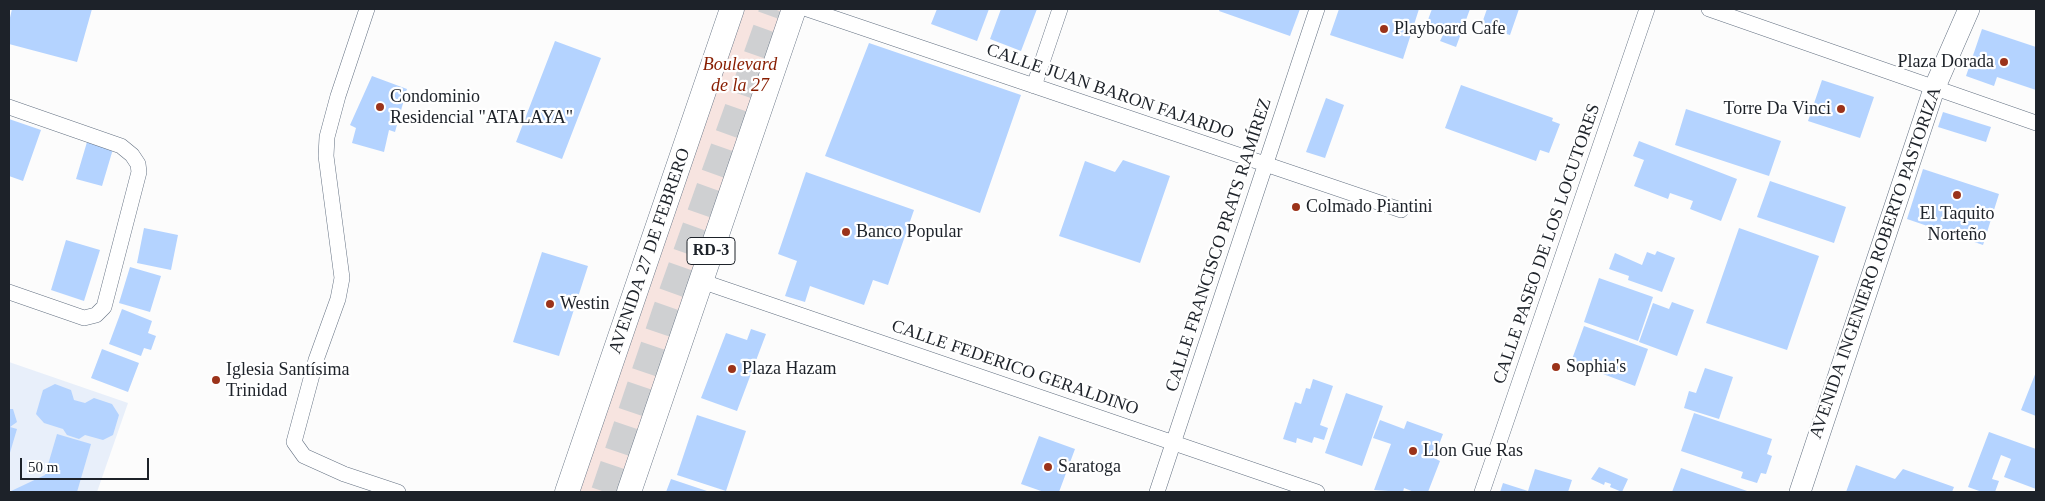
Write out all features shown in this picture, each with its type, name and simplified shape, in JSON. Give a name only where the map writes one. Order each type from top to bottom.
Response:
[{"type":"main road","name":"AVENIDA 27 DE FEBRERO","points":[[567,492],[732,9]]},
{"type":"main road","name":"RD-3","points":[[628,492],[794,9]]},
{"type":"street","points":[[366,9],[327,137],[326,156],[342,278],[338,300],[316,360],[294,442],[304,456],[344,474],[398,492]]},
{"type":"street","name":"CALLE JUAN BARON FAJARDO","points":[[807,9],[1401,210]]},
{"type":"street","points":[[1034,86],[1060,9]]},
{"type":"street","name":"CALLE FRANCISCO PRATS RAMÍREZ","points":[[1157,492],[1317,9]]},
{"type":"street","name":"CALLE PASEO DE LOS LOCUTORES","points":[[1482,492],[1647,9]]},
{"type":"street","points":[[1709,9],[2036,123]]},
{"type":"street","name":"AVENIDA INGENIERO ROBERTO PASTORIZA","points":[[1800,492],[1934,88],[1969,9]]},
{"type":"street","points":[[9,107],[121,146],[132,155],[138,164],[139,172],[104,307],[96,315],[84,318],[9,292]]},
{"type":"street","name":"CALLE FEDERICO GERALDINO","points":[[701,281],[1317,492]]},
{"type":"shaded area","points":[[9,362],[128,403],[97,492],[9,492]]},
{"type":"green space","name":"Boulevard de la 27","points":[[738,9],[788,9],[621,492],[573,492]]},
{"type":"building","points":[[12,9],[92,9],[77,62],[9,44],[9,22]]},
{"type":"building","points":[[937,9],[989,9],[977,41],[931,24]]},
{"type":"building","points":[[1001,9],[1037,9],[1021,51],[990,39]]},
{"type":"building","points":[[1220,9],[1300,9],[1290,36],[1219,11]]},
{"type":"building","points":[[1339,9],[1419,9],[1403,59],[1330,35]]},
{"type":"building","points":[[1432,9],[1470,9],[1456,47],[1440,41],[1445,31],[1426,25]]},
{"type":"building","points":[[1487,9],[1519,9],[1510,35],[1481,26]]},
{"type":"building","name":"Plaza Dorada","points":[[1982,29],[2036,47],[2036,90],[1997,77],[1994,86],[1966,76]]},
{"type":"building","points":[[555,41],[601,58],[562,159],[516,142]]},
{"type":"building","points":[[869,43],[1021,95],[980,213],[825,156]]},
{"type":"building","name":"Condominio Residencial \"ATALAYA\"","points":[[372,76],[407,89],[395,132],[389,130],[384,152],[352,143],[356,128],[350,125]]},
{"type":"building","name":"Torre Da Vinci","points":[[1822,80],[1874,97],[1860,138],[1808,121]]},
{"type":"building","points":[[1461,85],[1553,118],[1552,121],[1560,124],[1549,153],[1540,150],[1536,161],[1445,128]]},
{"type":"building","points":[[1326,98],[1344,105],[1325,158],[1306,152]]},
{"type":"building","points":[[1686,109],[1781,141],[1769,176],[1675,145]]},
{"type":"building","points":[[1943,112],[1991,127],[1986,142],[1938,127]]},
{"type":"building","points":[[9,119],[41,130],[23,181],[9,176]]},
{"type":"building","points":[[1639,141],[1737,179],[1721,221],[1690,209],[1693,201],[1670,193],[1668,199],[1634,186],[1644,160],[1633,156]]},
{"type":"building","points":[[87,142],[113,149],[102,186],[76,179]]},
{"type":"building","points":[[1123,160],[1170,176],[1140,263],[1059,236],[1085,161],[1115,172]]},
{"type":"building","points":[[1923,169],[1999,194],[1983,245],[1907,219]]},
{"type":"building","name":"Banco Popular","points":[[806,172],[914,210],[888,285],[873,280],[864,305],[810,286],[805,302],[785,296],[797,261],[778,254]]},
{"type":"building","points":[[1770,181],[1846,207],[1834,243],[1757,217]]},
{"type":"building","points":[[144,228],[178,235],[171,270],[137,263]]},
{"type":"building","points":[[1739,228],[1819,256],[1787,350],[1706,323]]},
{"type":"building","points":[[66,240],[100,250],[84,301],[51,290]]},
{"type":"building","points":[[1657,251],[1675,258],[1662,292],[1628,280],[1629,276],[1609,269],[1615,253],[1642,265],[1647,252],[1655,255]]},
{"type":"building","name":"Westin","points":[[542,252],[588,266],[559,356],[513,342]]},
{"type":"building","points":[[130,267],[161,276],[150,312],[119,303]]},
{"type":"building","points":[[1599,278],[1653,297],[1638,341],[1584,322]]},
{"type":"building","points":[[1672,302],[1694,310],[1677,356],[1639,342],[1653,303],[1669,309]]},
{"type":"building","points":[[122,309],[152,321],[148,333],[156,336],[151,350],[144,348],[141,356],[109,344]]},
{"type":"building","points":[[1584,326],[1648,349],[1635,386],[1571,362]]},
{"type":"building","name":"Plaza Hazam","points":[[751,329],[766,334],[737,411],[701,398],[726,333],[747,340]]},
{"type":"building","points":[[102,349],[139,363],[128,392],[91,378]]},
{"type":"building","points":[[1705,368],[1733,377],[1719,419],[1684,408],[1689,391],[1696,393]]},
{"type":"building","points":[[2036,372],[2036,416],[2021,410]]},
{"type":"building","points":[[1313,379],[1333,386],[1320,425],[1328,428],[1324,440],[1314,437],[1312,443],[1297,438],[1296,443],[1283,439],[1295,402],[1301,404],[1306,388],[1310,389]]},
{"type":"building","points":[[55,384],[71,390],[74,400],[85,403],[94,398],[112,404],[119,415],[113,435],[103,440],[85,435],[79,439],[67,435],[63,429],[44,423],[36,414],[43,390]]},
{"type":"building","points":[[1346,393],[1383,406],[1362,466],[1325,453]]},
{"type":"building","points":[[9,409],[13,409],[17,422],[10,427],[17,429],[9,456]]},
{"type":"building","points":[[1694,413],[1772,439],[1767,454],[1772,456],[1766,474],[1761,473],[1757,483],[1741,478],[1743,472],[1681,451]]},
{"type":"building","points":[[697,415],[746,431],[726,491],[677,475]]},
{"type":"building","name":"Llon Gue Ras","points":[[1380,420],[1404,429],[1407,421],[1443,434],[1434,458],[1440,461],[1428,492],[1414,492],[1404,488],[1403,492],[1374,490],[1391,444],[1373,438]]},
{"type":"building","points":[[1989,432],[2036,449],[2036,489],[2004,477],[2011,459],[2001,455],[1992,479],[1999,481],[1995,492],[1982,492],[1968,487]]},
{"type":"building","points":[[57,434],[91,444],[77,492],[9,492],[45,475]]},
{"type":"building","name":"Saratoga","points":[[1039,436],[1075,449],[1059,492],[1044,492],[1021,484]]},
{"type":"building","points":[[1856,465],[1895,479],[1903,469],[1954,487],[1952,492],[1846,492]]},
{"type":"building","points":[[1599,467],[1628,479],[1622,492],[1610,487],[1611,484],[1605,482],[1604,485],[1591,479]]},
{"type":"building","points":[[1681,468],[1750,492],[1672,492]]},
{"type":"building","points":[[1535,469],[1572,480],[1568,492],[1500,492],[1503,483],[1528,491]]},
{"type":"building","points":[[671,479],[710,492],[666,492]]},
{"type":"tunnel","points":[[605,492],[666,312],[774,9]]},
{"type":"place","name":"Playboard Cafe","points":[[1384,29]]},
{"type":"place","name":"Plaza Dorada","points":[[2004,62]]},
{"type":"place","name":"Condominio Residencial \"ATALAYA\"","points":[[380,107]]},
{"type":"place","name":"Torre Da Vinci","points":[[1841,109]]},
{"type":"place","name":"El Taquito Norteño","points":[[1957,195]]},
{"type":"place","name":"Colmado Piantini","points":[[1296,207]]},
{"type":"place","name":"Banco Popular","points":[[846,232]]},
{"type":"place","name":"Westin","points":[[550,304]]},
{"type":"place","name":"Sophia's","points":[[1556,367]]},
{"type":"place","name":"Plaza Hazam","points":[[732,369]]},
{"type":"place","name":"Iglesia Santísima Trinidad","points":[[216,380]]},
{"type":"place","name":"Llon Gue Ras","points":[[1413,451]]},
{"type":"place","name":"Saratoga","points":[[1048,467]]}]
